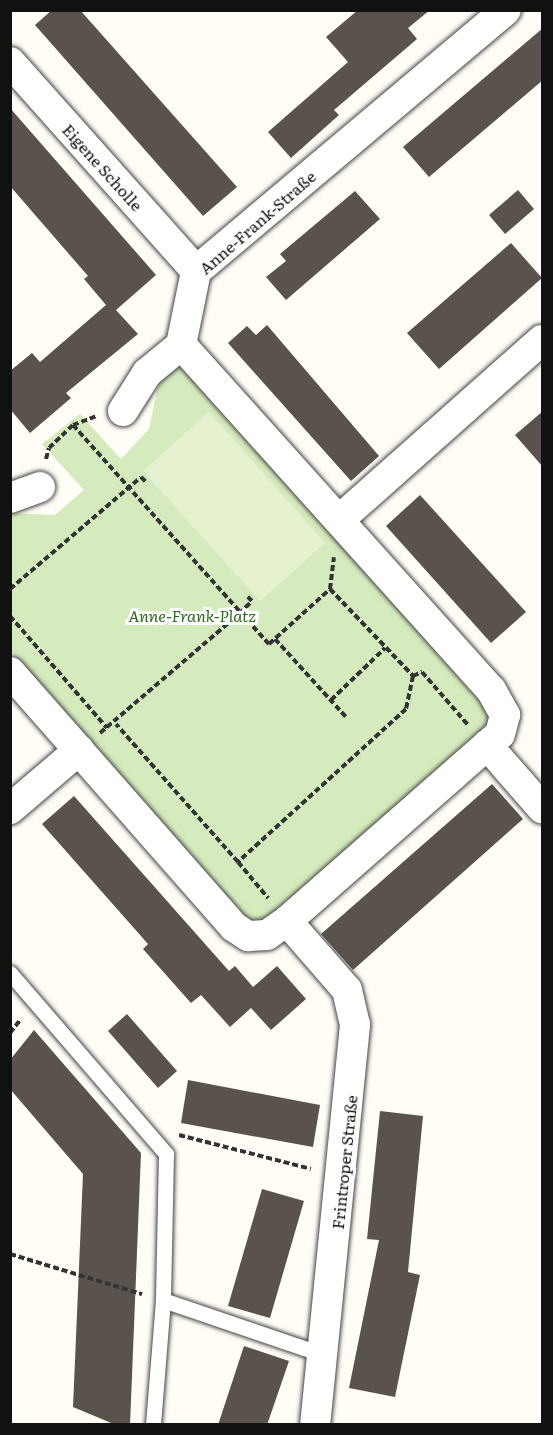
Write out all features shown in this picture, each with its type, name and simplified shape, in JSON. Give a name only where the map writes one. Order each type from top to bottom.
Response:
[{"type":"street","name":"Anne-Frank-Straße","points":[[181,345],[196,271],[506,10]]},
{"type":"street","name":"Eigene Scholle","points":[[10,62],[196,271]]},
{"type":"street","points":[[339,520],[543,340]]},
{"type":"street","points":[[10,672],[234,927],[248,936],[267,935],[287,921],[500,734],[505,715],[491,690],[181,345],[147,373],[123,411]]},
{"type":"street","points":[[10,498],[40,487]]},
{"type":"street","points":[[487,745],[543,808]]},
{"type":"street","points":[[10,809],[79,750]]},
{"type":"street","name":"Frintroper Straße","points":[[287,921],[347,990],[355,1025],[343,1177],[315,1425]]},
{"type":"lane","points":[[10,973],[166,1154],[163,1300],[153,1425]]},
{"type":"lane","points":[[163,1300],[322,1354]]},
{"type":"path","points":[[40,487],[49,448],[73,425],[82,418],[123,411]]},
{"type":"path","points":[[73,425],[238,615],[269,644],[330,589],[413,676]]},
{"type":"path","points":[[10,589],[141,477],[147,483]]},
{"type":"path","points":[[79,750],[107,728],[116,724],[238,615],[252,601],[246,595]]},
{"type":"path","points":[[10,616],[107,728]]},
{"type":"path","points":[[275,639],[346,717]]},
{"type":"path","points":[[331,700],[385,648]]},
{"type":"path","points":[[413,676],[422,672],[487,745]]},
{"type":"path","points":[[238,862],[406,709],[413,676]]},
{"type":"path","points":[[116,724],[287,921]]},
{"type":"path","points":[[141,1125],[343,1177]]},
{"type":"path","points":[[10,1254],[163,1300]]},
{"type":"green space","name":"Anne-Frank-Platz","points":[[174,366],[191,373],[490,713],[488,725],[265,921],[252,924],[11,651],[11,513],[55,515],[84,490],[42,444],[80,414],[121,459],[149,429],[158,386]]},
{"type":"green space","points":[[209,412],[325,543],[260,601],[143,471]]},
{"type":"building","points":[[52,10],[80,10],[237,187],[203,216],[35,25]]},
{"type":"building","points":[[358,10],[430,10],[408,28],[417,39],[334,110],[339,115],[291,158],[268,132],[348,62],[326,37]]},
{"type":"building","points":[[543,28],[543,80],[429,177],[403,147]]},
{"type":"building","points":[[10,108],[156,275],[116,310],[138,334],[66,393],[71,398],[30,433],[10,409],[10,371],[32,353],[40,362],[106,305],[84,279],[88,276],[10,186]]},
{"type":"building","points":[[518,190],[534,209],[505,234],[489,215]]},
{"type":"building","points":[[355,191],[380,219],[286,300],[266,277],[286,261],[280,254]]},
{"type":"building","points":[[511,243],[542,278],[439,369],[407,333]]},
{"type":"building","points":[[267,325],[379,456],[351,481],[228,343],[247,326],[256,335]]},
{"type":"building","points":[[543,411],[543,467],[515,435]]},
{"type":"building","points":[[420,495],[526,612],[491,643],[386,526]]},
{"type":"building","points":[[492,784],[523,819],[353,970],[321,934]]},
{"type":"building","points":[[74,796],[229,971],[235,966],[253,987],[277,966],[306,999],[271,1030],[251,1008],[230,1027],[201,995],[191,1003],[143,949],[148,944],[42,824]]},
{"type":"building","points":[[127,1014],[177,1071],[158,1088],[108,1031]]},
{"type":"building","points":[[34,1030],[141,1153],[130,1425],[116,1425],[73,1407],[83,1174],[10,1089],[10,1060]]},
{"type":"building","points":[[188,1080],[320,1105],[313,1147],[181,1123]]},
{"type":"building","points":[[380,1111],[423,1116],[408,1272],[420,1275],[395,1397],[349,1388],[379,1240],[367,1239]]},
{"type":"building","points":[[262,1189],[304,1201],[270,1318],[228,1306]]},
{"type":"building","points":[[244,1346],[289,1361],[267,1425],[218,1425]]}]
